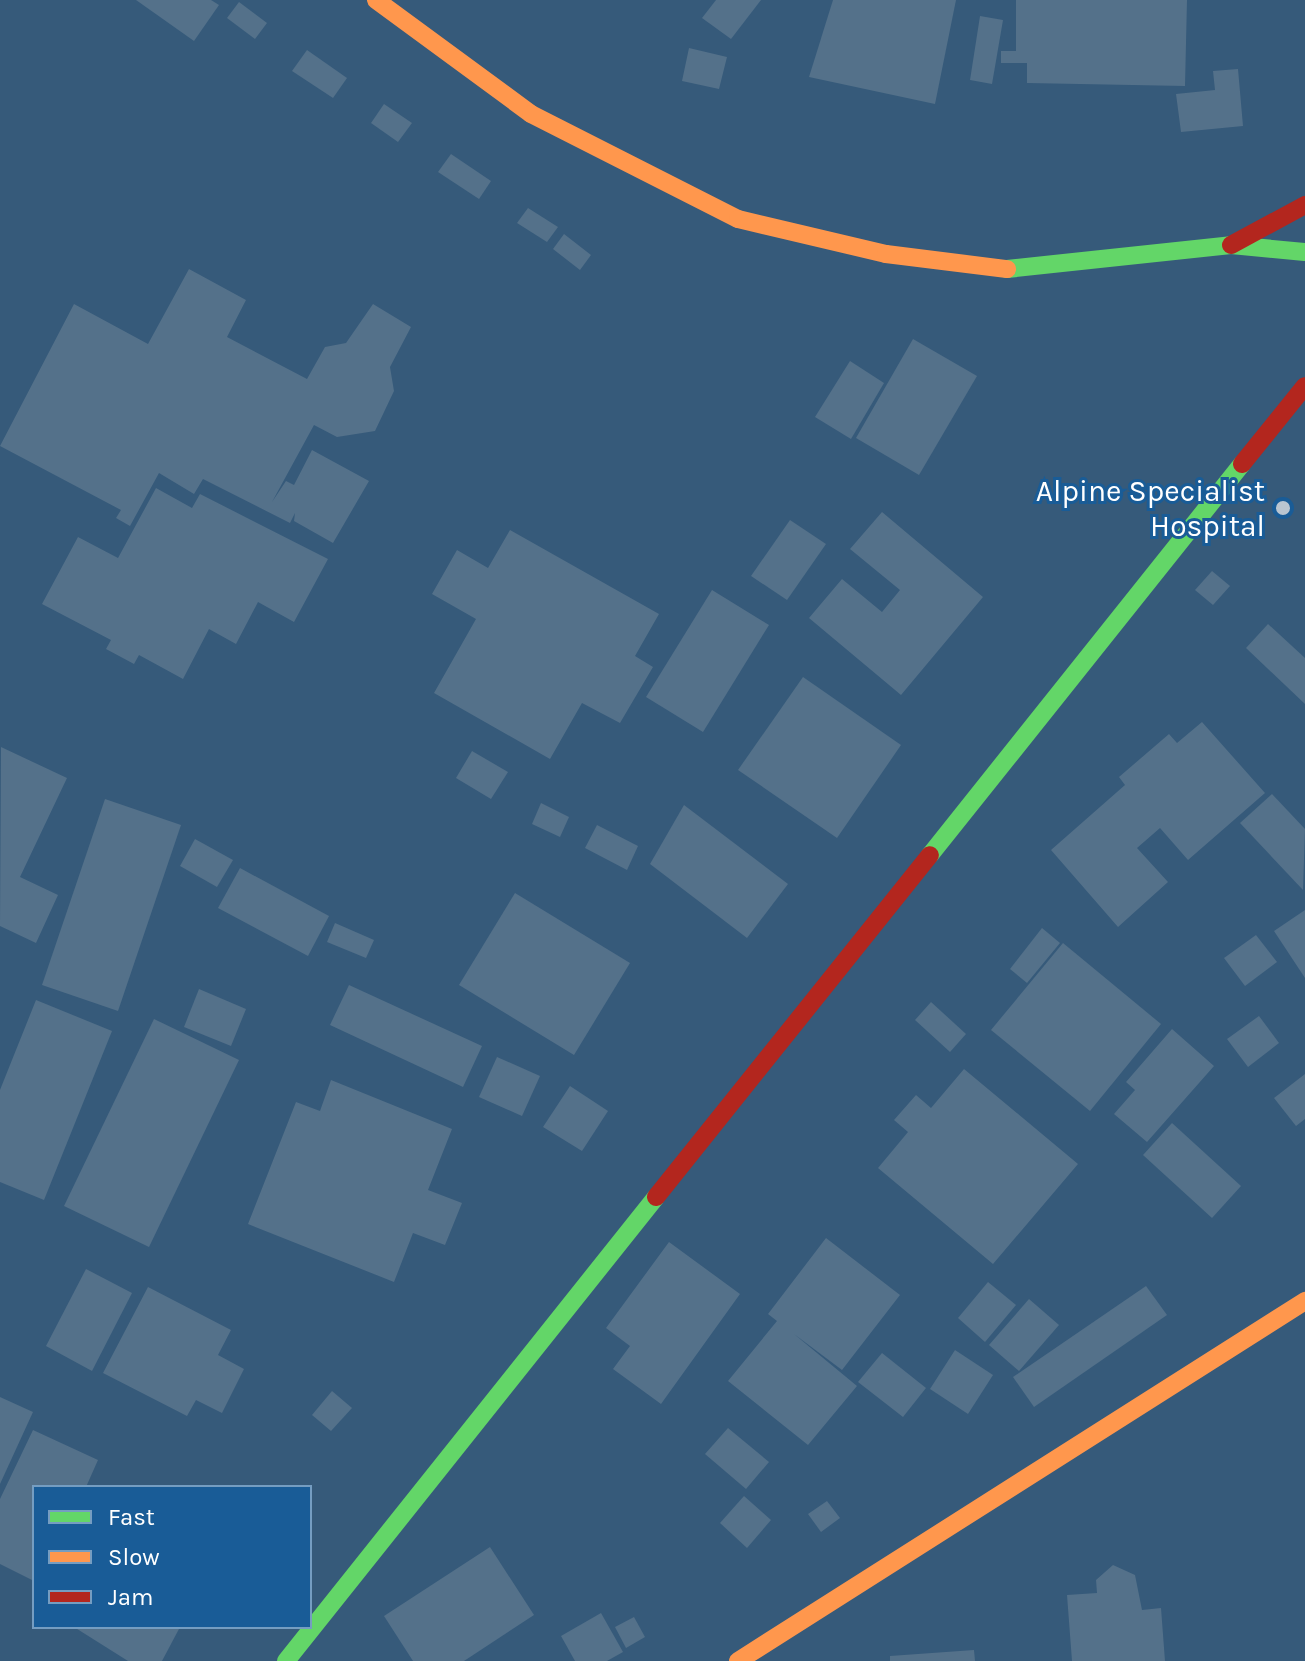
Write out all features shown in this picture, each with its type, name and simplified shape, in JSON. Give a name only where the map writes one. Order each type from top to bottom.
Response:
[{"type":"street","points":[[376,0],[531,114],[738,219],[886,254],[1004,269],[1231,245],[1305,252]]},
{"type":"street","points":[[1231,245],[1305,205]]},
{"type":"street","points":[[312,1629],[1290,409],[1305,386]]},
{"type":"street","points":[[738,1661],[1305,1301]]},
{"type":"street","points":[[286,1661],[312,1629]]},
{"type":"building","points":[[136,0],[211,0],[219,5],[194,41]]},
{"type":"building","points":[[716,0],[761,0],[731,39],[702,18]]},
{"type":"building","points":[[833,0],[956,0],[935,104],[809,77]]},
{"type":"building","points":[[1016,0],[1187,0],[1185,86],[1027,83],[1027,63],[1001,63],[1001,51],[1016,51]]},
{"type":"building","points":[[239,2],[267,23],[255,39],[227,18]]},
{"type":"building","points":[[980,16],[1003,20],[992,84],[970,80]]},
{"type":"building","points":[[689,48],[727,57],[719,89],[682,81]]},
{"type":"building","points":[[307,50],[347,78],[333,98],[292,71]]},
{"type":"building","points":[[1238,69],[1243,126],[1181,132],[1176,94],[1215,90],[1213,71]]},
{"type":"building","points":[[384,104],[412,123],[398,142],[371,123]]},
{"type":"building","points":[[451,154],[491,181],[479,199],[438,172]]},
{"type":"building","points":[[528,208],[558,227],[547,242],[517,223]]},
{"type":"building","points":[[564,234],[591,255],[580,270],[553,249]]},
{"type":"building","points":[[189,269],[246,300],[227,337],[307,379],[325,347],[346,343],[373,304],[411,327],[390,367],[394,391],[375,431],[337,437],[314,425],[272,502],[286,481],[294,485],[312,450],[369,481],[333,543],[294,521],[295,513],[290,523],[203,479],[194,494],[159,473],[130,526],[116,518],[121,510],[0,446],[74,304],[148,344]]},
{"type":"building","points":[[913,339],[977,376],[919,475],[856,438]]},
{"type":"building","points":[[850,361],[884,383],[851,439],[815,417]]},
{"type":"building","points":[[156,488],[192,508],[200,494],[328,559],[294,622],[258,602],[236,644],[209,629],[183,679],[139,655],[134,664],[106,649],[111,640],[42,604],[78,537],[118,558]]},
{"type":"building","points":[[882,512],[983,597],[901,695],[809,618],[842,579],[882,612],[900,590],[850,549]]},
{"type":"building","points":[[790,520],[826,544],[787,600],[751,576]]},
{"type":"building","points":[[510,530],[659,614],[635,656],[653,667],[620,723],[582,703],[550,759],[434,693],[476,619],[432,594],[457,550],[488,568]]},
{"type":"building","points":[[1212,571],[1230,586],[1213,605],[1195,590]]},
{"type":"building","points":[[712,590],[769,625],[703,732],[646,697]]},
{"type":"building","points":[[1268,624],[1305,658],[1305,704],[1246,648]]},
{"type":"building","points":[[803,677],[901,745],[837,838],[738,770]]},
{"type":"building","points":[[1202,722],[1265,793],[1188,860],[1160,828],[1137,848],[1168,882],[1118,927],[1051,850],[1125,785],[1119,777],[1169,734],[1177,743]]},
{"type":"building","points":[[1,747],[67,778],[20,877],[58,895],[36,943],[0,926]]},
{"type":"building","points":[[472,751],[508,772],[491,799],[456,778]]},
{"type":"building","points":[[1272,794],[1305,829],[1303,890],[1240,823]]},
{"type":"building","points":[[105,799],[181,825],[118,1011],[42,985]]},
{"type":"building","points":[[541,803],[569,817],[560,837],[532,824]]},
{"type":"building","points":[[684,805],[788,884],[747,938],[650,864]]},
{"type":"building","points":[[597,825],[638,846],[627,870],[585,848]]},
{"type":"building","points":[[195,839],[233,860],[217,887],[180,866]]},
{"type":"building","points":[[240,868],[329,916],[308,956],[218,908]]},
{"type":"building","points":[[515,893],[630,963],[574,1055],[459,985]]},
{"type":"building","points":[[1305,910],[1305,978],[1274,931]]},
{"type":"building","points":[[335,923],[374,940],[366,958],[327,942]]},
{"type":"building","points":[[1042,928],[1060,943],[1027,983],[1010,969]]},
{"type":"building","points":[[1256,935],[1277,962],[1245,986],[1224,958]]},
{"type":"building","points":[[1063,943],[1161,1024],[1090,1111],[991,1030]]},
{"type":"building","points":[[349,985],[482,1046],[463,1087],[330,1025]]},
{"type":"building","points":[[199,989],[246,1009],[231,1046],[184,1027]]},
{"type":"building","points":[[36,1000],[112,1031],[44,1200],[0,1182],[0,1090]]},
{"type":"building","points":[[931,1002],[966,1034],[950,1052],[915,1020]]},
{"type":"building","points":[[1259,1016],[1279,1043],[1248,1067],[1227,1039]]},
{"type":"building","points":[[154,1019],[239,1060],[149,1247],[64,1206]]},
{"type":"building","points":[[1172,1029],[1214,1066],[1147,1142],[1114,1114],[1135,1090],[1126,1082]]},
{"type":"building","points":[[497,1057],[540,1076],[522,1116],[479,1097]]},
{"type":"building","points":[[964,1069],[1078,1164],[993,1264],[878,1168],[908,1132],[894,1120],[916,1095],[931,1108]]},
{"type":"building","points":[[1305,1074],[1305,1119],[1296,1126],[1274,1098]]},
{"type":"building","points":[[331,1080],[452,1129],[428,1190],[462,1203],[445,1245],[413,1233],[394,1282],[248,1224],[296,1102],[320,1111]]},
{"type":"building","points":[[570,1086],[608,1111],[582,1151],[543,1127]]},
{"type":"building","points":[[1172,1123],[1241,1186],[1212,1218],[1143,1155]]},
{"type":"building","points":[[826,1238],[900,1295],[842,1370],[794,1334],[857,1386],[808,1445],[728,1381],[777,1321],[768,1314]]},
{"type":"building","points":[[669,1242],[740,1294],[661,1404],[613,1369],[630,1346],[606,1328]]},
{"type":"building","points":[[86,1269],[132,1293],[92,1371],[46,1346]]},
{"type":"building","points":[[988,1282],[1016,1305],[985,1342],[958,1318]]},
{"type":"building","points":[[1146,1286],[1167,1315],[1034,1407],[1013,1377]]},
{"type":"building","points":[[148,1287],[231,1330],[218,1355],[244,1369],[222,1413],[196,1400],[187,1416],[103,1373]]},
{"type":"building","points":[[1029,1299],[1059,1325],[1019,1371],[989,1345]]},
{"type":"building","points":[[955,1350],[993,1375],[968,1414],[930,1389]]},
{"type":"building","points":[[882,1353],[926,1388],[903,1417],[858,1382]]},
{"type":"building","points":[[332,1391],[352,1408],[331,1431],[312,1415]]},
{"type":"building","points":[[0,1397],[33,1412],[0,1484]]},
{"type":"building","points":[[728,1428],[769,1462],[746,1489],[705,1454]]},
{"type":"building","points":[[33,1430],[98,1460],[87,1485],[32,1485],[32,1580],[0,1564],[0,1499]]},
{"type":"building","points":[[744,1496],[771,1520],[747,1548],[720,1523]]},
{"type":"building","points":[[827,1501],[840,1518],[821,1532],[808,1514]]},
{"type":"building","points":[[490,1547],[534,1615],[464,1661],[413,1661],[384,1616]]},
{"type":"building","points":[[1113,1565],[1135,1575],[1142,1610],[1161,1608],[1165,1661],[1072,1661],[1067,1595],[1097,1593],[1096,1580]]},
{"type":"building","points":[[601,1613],[623,1652],[607,1661],[575,1661],[561,1636]]},
{"type":"building","points":[[634,1617],[645,1637],[626,1648],[615,1627]]},
{"type":"building","points":[[77,1629],[179,1629],[162,1661],[128,1661]]},
{"type":"building","points":[[974,1650],[975,1661],[890,1661],[890,1656]]},
{"type":"traffic: fast","points":[[1007,269],[1231,245],[1305,252]]},
{"type":"traffic: fast","points":[[930,855],[1242,464]]},
{"type":"traffic: fast","points":[[312,1628],[656,1197]]},
{"type":"traffic: fast","points":[[286,1661],[312,1629]]},
{"type":"traffic: slow","points":[[376,0],[531,114],[738,219],[886,254],[1007,269]]},
{"type":"traffic: slow","points":[[738,1661],[1305,1301]]},
{"type":"traffic: jam","points":[[1231,245],[1305,205]]},
{"type":"traffic: jam","points":[[1242,464],[1305,386]]},
{"type":"traffic: jam","points":[[656,1197],[930,855]]},
{"type":"place","name":"Alpine Specialist Hospital","points":[[1283,508]]}]
